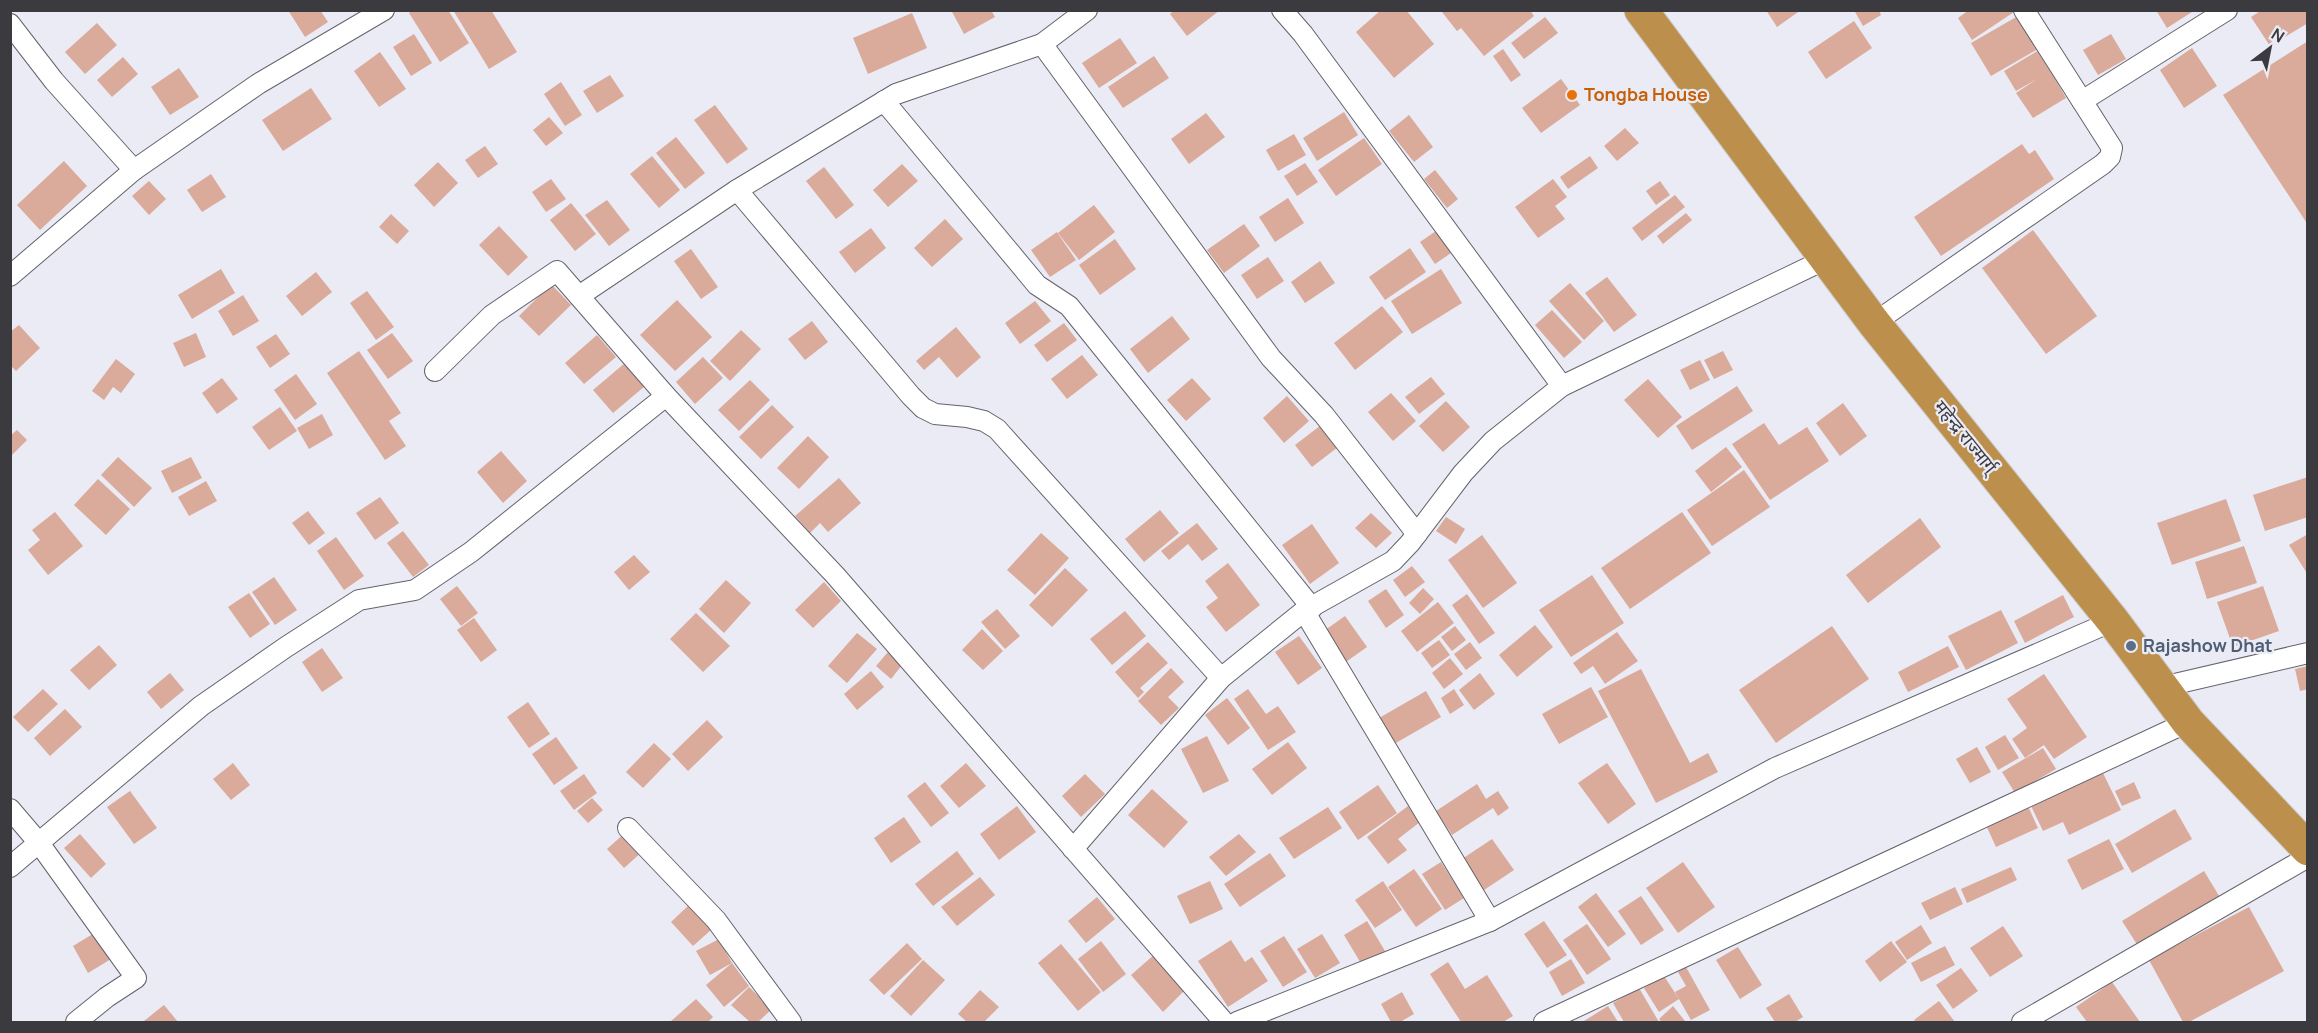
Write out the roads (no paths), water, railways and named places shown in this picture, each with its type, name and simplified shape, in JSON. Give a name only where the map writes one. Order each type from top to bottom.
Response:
[{"type":"highway","name":"महेन्द्र राज्मार्ग्","points":[[1641,10],[1874,323],[2113,621],[2188,722],[2307,849]]},
{"type":"street","points":[[10,276],[134,170],[258,84],[384,10]]},
{"type":"street","points":[[579,296],[737,190],[896,94],[1042,44],[1087,10]]},
{"type":"street","points":[[1282,10],[1310,44],[1562,386]]},
{"type":"street","points":[[1874,323],[2110,157],[2112,148],[2024,10]]},
{"type":"street","points":[[2082,101],[2227,10]]},
{"type":"street","points":[[10,24],[54,81],[134,170]]},
{"type":"street","points":[[1042,44],[1271,358],[1324,415],[1417,534]]},
{"type":"street","points":[[884,101],[1037,285],[1069,306],[1308,610],[1490,921]]},
{"type":"street","points":[[737,190],[911,396],[923,408],[935,414],[967,417],[997,429],[1221,678]]},
{"type":"street","points":[[1073,849],[1221,678],[1308,610],[1393,561],[1417,534],[1463,473],[1493,441],[1562,386],[1826,260]]},
{"type":"street","points":[[435,371],[492,315],[557,271],[666,396],[835,575],[1224,1023]]},
{"type":"street","points":[[10,867],[201,706],[359,600],[415,590],[471,552],[666,396]]},
{"type":"street","points":[[1237,1023],[1490,921],[1775,768],[2113,621]]},
{"type":"street","points":[[2162,687],[2307,652]]},
{"type":"street","points":[[1544,1023],[2188,722]]},
{"type":"street","points":[[10,809],[39,843],[136,978],[76,1023]]},
{"type":"street","points":[[628,828],[716,920],[791,1023]]},
{"type":"street","points":[[2022,1023],[2307,857]]},
{"type":"place","name":"Tongba House","points":[[1572,95]]},
{"type":"place","name":"Rajashow Dhat","points":[[2131,646]]}]
